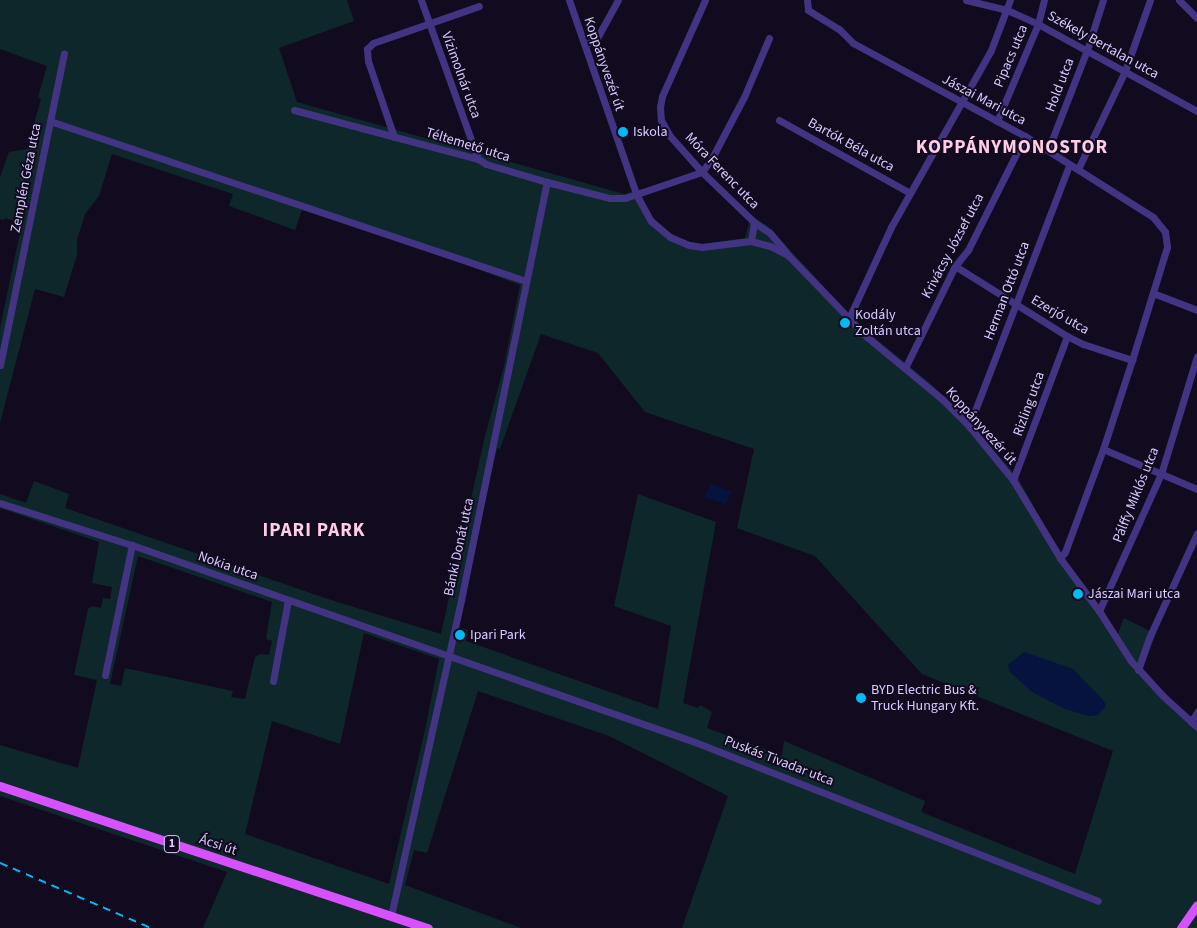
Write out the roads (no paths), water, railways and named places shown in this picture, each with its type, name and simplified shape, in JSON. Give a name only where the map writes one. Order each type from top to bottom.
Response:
[{"type":"main road","name":"Ácsi út","points":[[0,786],[428,928]]},
{"type":"main road","points":[[1181,928],[1197,905]]},
{"type":"street","name":"Vízimolnár utca","points":[[421,0],[478,159]]},
{"type":"street","name":"Koppányvezér út","points":[[569,0],[637,196],[656,225],[675,240],[689,245],[702,247],[751,241],[770,246],[788,255],[867,337],[905,368],[969,426],[1013,480],[1060,558],[1099,611],[1138,670],[1194,725]]},
{"type":"street","points":[[585,45],[597,38],[618,0]]},
{"type":"street","name":"Móra Ferenc utca","points":[[704,0],[660,107],[665,127],[702,172],[754,222],[778,241],[788,255]]},
{"type":"street","name":"Jászai Mari utca","points":[[807,0],[808,10],[839,29],[853,43],[1025,136],[1154,217],[1165,232],[1166,247],[1132,360],[1103,449],[1065,552],[1060,558]]},
{"type":"street","name":"Székely Bertalan utca","points":[[966,0],[1007,10],[1038,24],[1197,111]]},
{"type":"street","points":[[849,318],[910,193],[991,50],[1010,0]]},
{"type":"street","name":"Pipacs utca","points":[[997,121],[1038,24],[1044,0]]},
{"type":"street","name":"Hold utca","points":[[1048,150],[1087,50],[1103,0]]},
{"type":"street","points":[[1078,169],[1125,71],[1150,0]]},
{"type":"street","points":[[1179,0],[1197,18]]},
{"type":"street","points":[[394,137],[368,61],[367,49],[373,43],[479,6]]},
{"type":"street","points":[[702,172],[713,156],[744,97],[769,38]]},
{"type":"street","name":"Zemplén Géza utca","points":[[0,365],[64,54]]},
{"type":"street","name":"Téltemető utca","points":[[294,110],[478,159],[486,164],[610,198],[637,196],[702,172]]},
{"type":"street","name":"Bartók Béla utca","points":[[779,120],[910,193]]},
{"type":"street","points":[[50,121],[526,281]]},
{"type":"street","name":"Krivácsy József utca","points":[[905,368],[955,266],[968,250],[1025,136]]},
{"type":"street","name":"Herman Ottó utca","points":[[969,426],[1069,165]]},
{"type":"street","name":"Bánki Donát utca","points":[[391,916],[474,536],[547,182]]},
{"type":"street","name":"Móra Ferenc utca","points":[[751,241],[754,222]]},
{"type":"street","name":"Ezerjó utca","points":[[955,266],[1067,336],[1083,344],[1132,360]]},
{"type":"street","points":[[1153,292],[1197,310]]},
{"type":"street","name":"Rizling utca","points":[[1013,480],[1067,336]]},
{"type":"street","name":"Pálffy Miklós utca","points":[[1099,611],[1160,474],[1197,356]]},
{"type":"street","points":[[1103,449],[1197,489]]},
{"type":"street","name":"Nokia utca","points":[[0,503],[132,545],[448,656]]},
{"type":"street","points":[[1138,670],[1149,638],[1197,533]]},
{"type":"street","points":[[105,675],[132,545]]},
{"type":"street","points":[[273,681],[288,600]]},
{"type":"street","name":"Puskás Tivadar utca","points":[[448,656],[703,745],[1098,901]]},
{"type":"street","points":[[1194,725],[1197,712]]},
{"type":"water","points":[[711,484],[731,491],[726,504],[704,497]]},
{"type":"water","points":[[1024,652],[1073,669],[1104,701],[1106,706],[1098,715],[1089,716],[1065,709],[1032,692],[1009,671],[1008,665]]},
{"type":"railway","points":[[0,863],[151,928]]},
{"type":"place","name":"Iskola","points":[[623,132]]},
{"type":"place","name":"Kodály Zoltán utca","points":[[845,323]]},
{"type":"place","name":"Jászai Mari utca","points":[[1078,594]]},
{"type":"place","name":"Ipari Park","points":[[460,635]]},
{"type":"place","name":"BYD Electric Bus & Truck Hungary Kft.","points":[[861,698]]},
{"type":"district","name":"KOPPÁNYMONOSTOR","points":[[1012,148]]},
{"type":"district","name":"IPARI PARK","points":[[314,531]]}]
